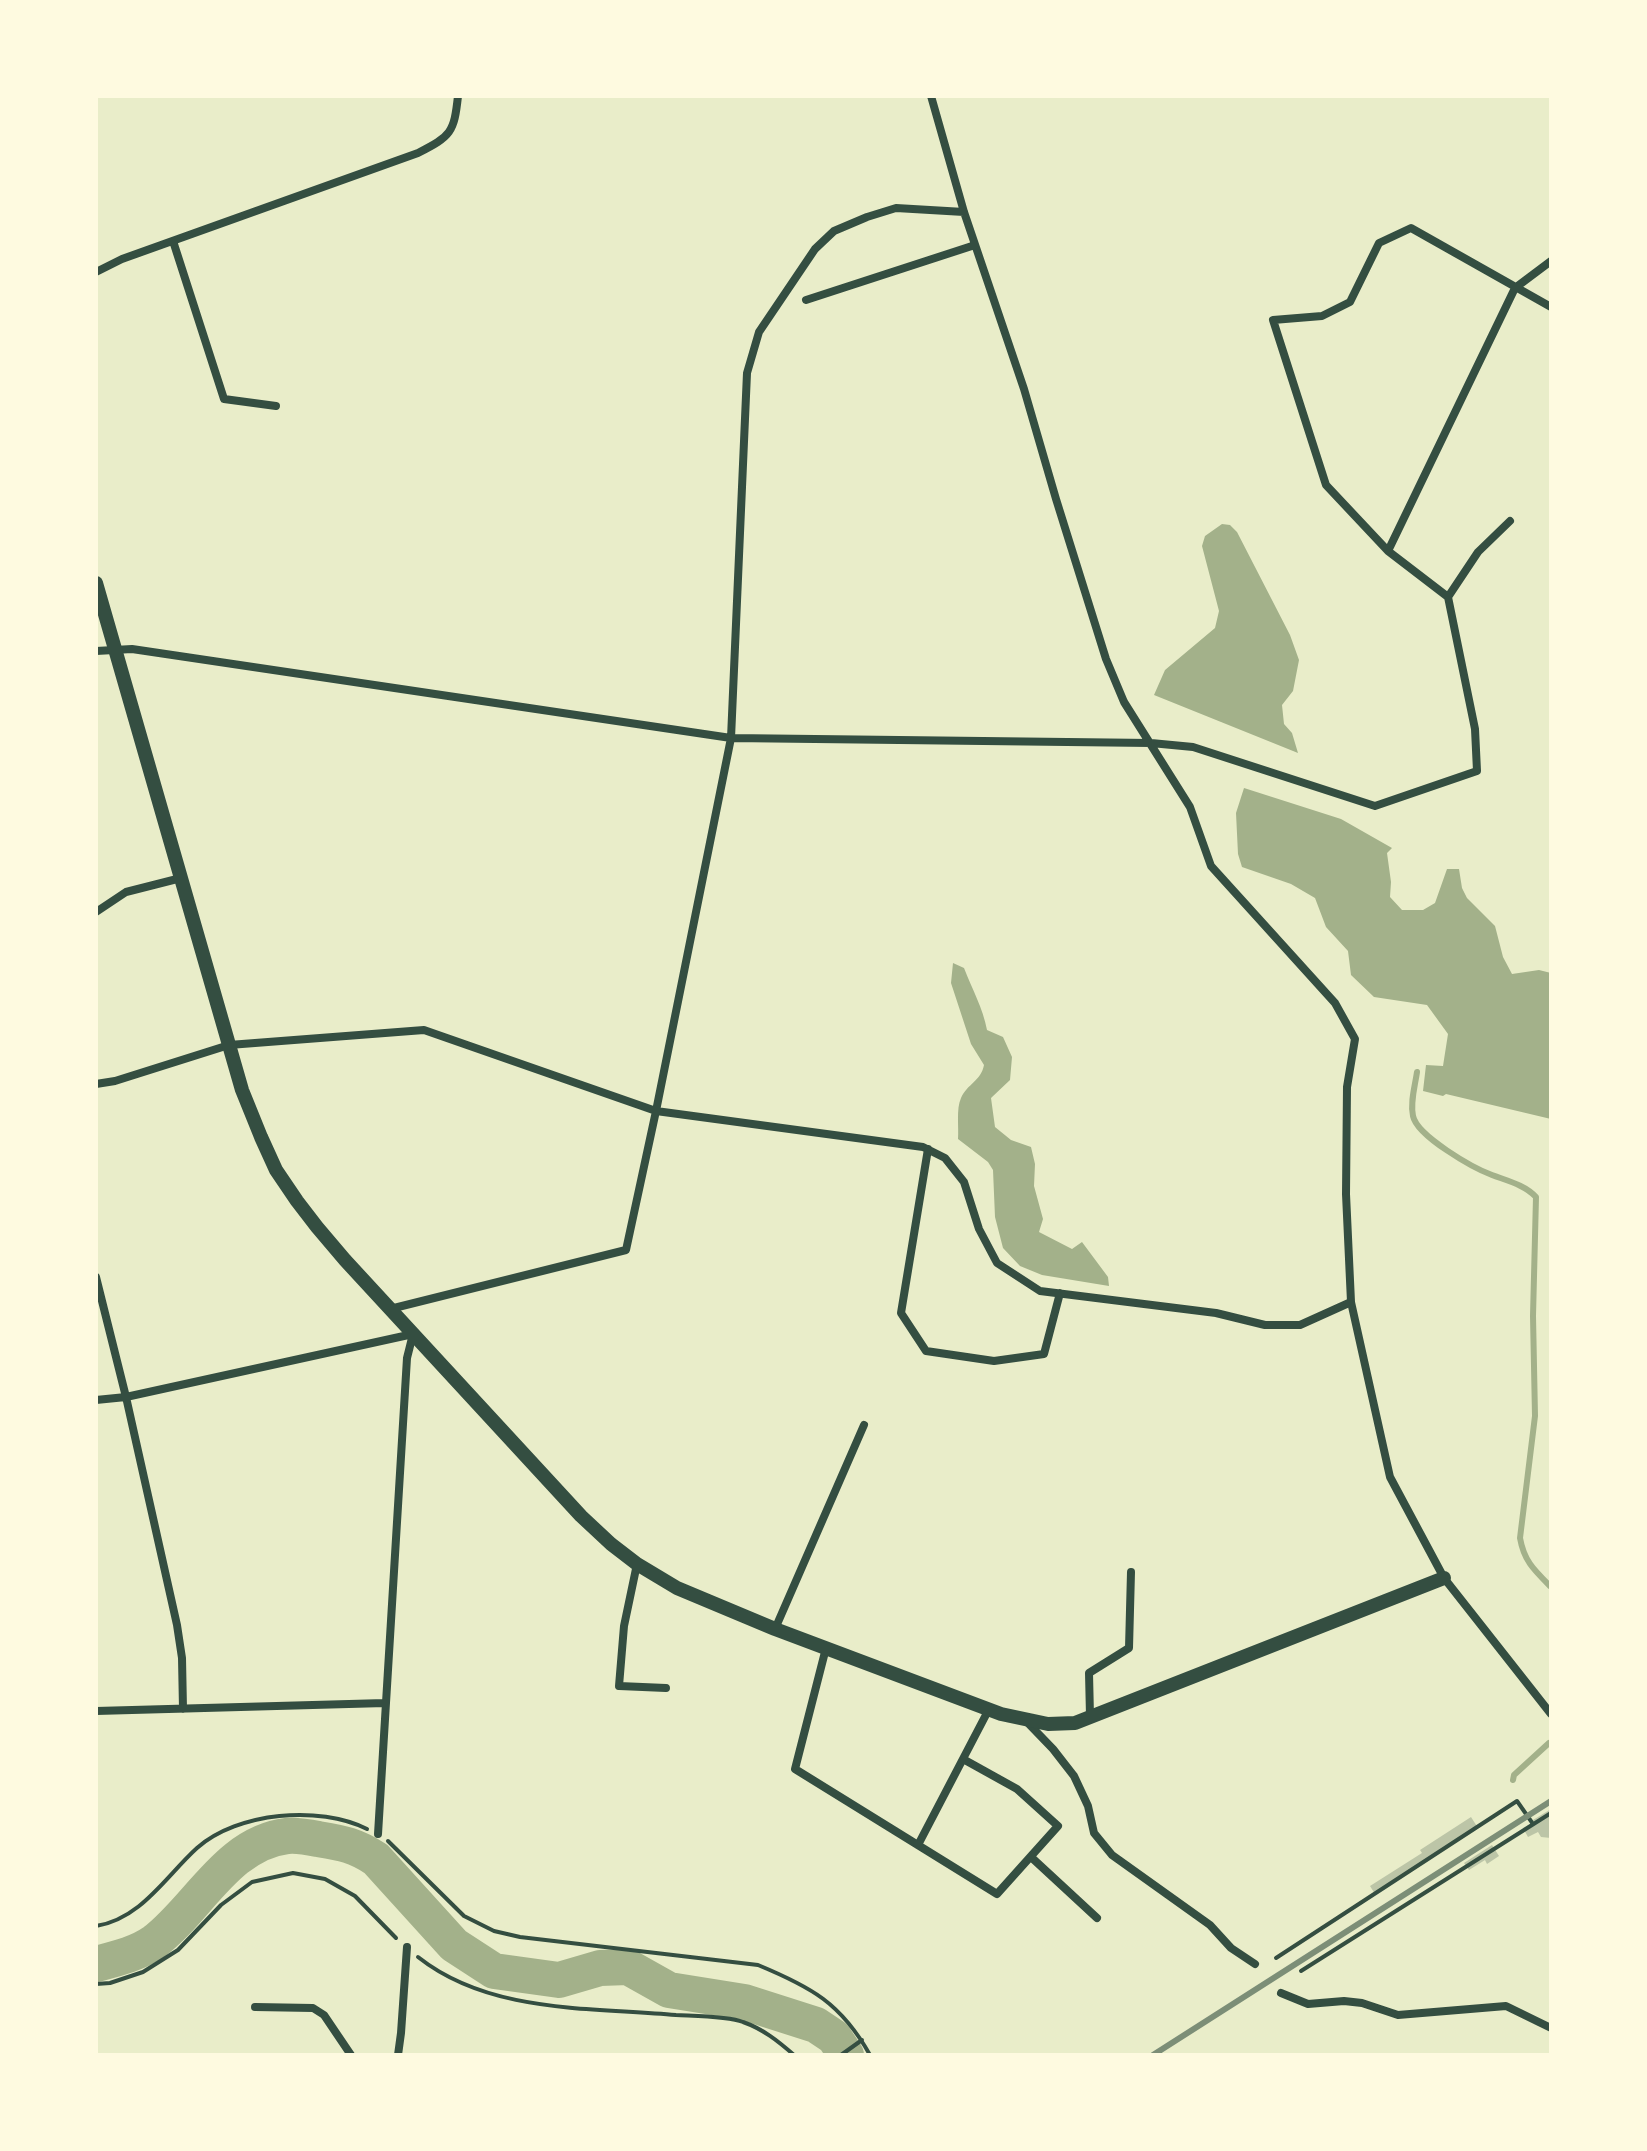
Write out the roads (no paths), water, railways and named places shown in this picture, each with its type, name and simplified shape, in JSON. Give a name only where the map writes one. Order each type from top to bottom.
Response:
[{"type":"street","points":[[96,272],[122,259],[418,153],[443,140],[456,122],[458,96]]},
{"type":"street","points":[[931,96],[964,212],[1024,389],[1106,659],[1124,702],[1190,807],[1211,866],[1335,1003],[1355,1039],[1347,1087],[1346,1194],[1351,1302],[1390,1477],[1444,1578],[1551,1714]]},
{"type":"street","points":[[390,1309],[626,1250],[731,738],[747,373],[759,332],[815,249],[834,231],[896,208],[964,212]]},
{"type":"street","points":[[96,651],[132,649],[731,738],[1151,743],[1193,747],[1375,806],[1477,771],[1475,729],[1448,597],[1388,551],[1326,485],[1273,320],[1322,316],[1350,302],[1379,243],[1411,228],[1551,307]]},
{"type":"street","points":[[173,241],[224,399],[276,406]]},
{"type":"street","points":[[806,300],[975,245]]},
{"type":"street","points":[[1388,551],[1515,288],[1551,261]]},
{"type":"street","points":[[1448,597],[1478,552],[1510,521]]},
{"type":"street","points":[[96,583],[242,1090],[276,1170],[317,1227],[390,1309],[581,1516],[637,1564],[677,1588],[775,1629],[989,1709],[1025,1721],[1048,1724],[1075,1723],[1444,1578]]},
{"type":"street","points":[[96,912],[126,892],[181,878]]},
{"type":"street","points":[[96,1084],[115,1081],[229,1045],[424,1030],[656,1111],[928,1149],[945,1158],[964,1182],[979,1229],[997,1263],[1040,1291],[1216,1313],[1265,1325],[1300,1325],[1351,1302]]},
{"type":"street","points":[[928,1149],[901,1313],[926,1351],[994,1361],[1044,1354],[1060,1293]]},
{"type":"street","points":[[96,1277],[177,1625],[182,1658],[183,1709]]},
{"type":"street","points":[[96,1400],[126,1397],[413,1334]]},
{"type":"street","points":[[378,1834],[407,1358],[413,1334]]},
{"type":"street","points":[[775,1629],[864,1425]]},
{"type":"street","points":[[637,1564],[624,1626],[619,1686],[666,1688]]},
{"type":"street","points":[[1090,1716],[1089,1673],[1129,1648],[1131,1572]]},
{"type":"street","points":[[826,1648],[795,1769],[997,1894],[1058,1826],[1017,1789],[963,1759]]},
{"type":"street","points":[[96,1711],[385,1703]]},
{"type":"street","points":[[918,1845],[989,1709]]},
{"type":"street","points":[[1025,1721],[1074,1776],[1088,1806],[1094,1833],[1112,1855],[1210,1925],[1231,1948],[1255,1964]]},
{"type":"street","points":[[1031,1857],[1097,1918]]},
{"type":"street","points":[[398,2055],[407,1947]]},
{"type":"street","points":[[1281,1993],[1308,2004],[1362,2003],[1398,2015],[1506,2006],[1551,2028]]},
{"type":"street","points":[[255,2007],[313,2008],[324,2015],[351,2055]]},
{"type":"waterway","points":[[1417,1072],[1412,1111],[1424,1133],[1460,1159],[1521,1186],[1536,1197],[1533,1316],[1535,1416],[1520,1538],[1531,1565],[1551,1587]]},
{"type":"waterway","points":[[1513,1780],[1514,1775],[1549,1743]]},
{"type":"waterway","points":[[96,1964],[133,1953],[154,1942],[214,1879],[247,1851],[266,1841],[302,1836],[348,1845],[376,1859],[454,1945],[494,1971],[559,1980],[600,1968],[628,1967],[669,1990],[744,2002],[816,2025],[834,2037],[846,2055]]},
{"type":"railway","points":[[1153,2055],[1551,1801]]}]
